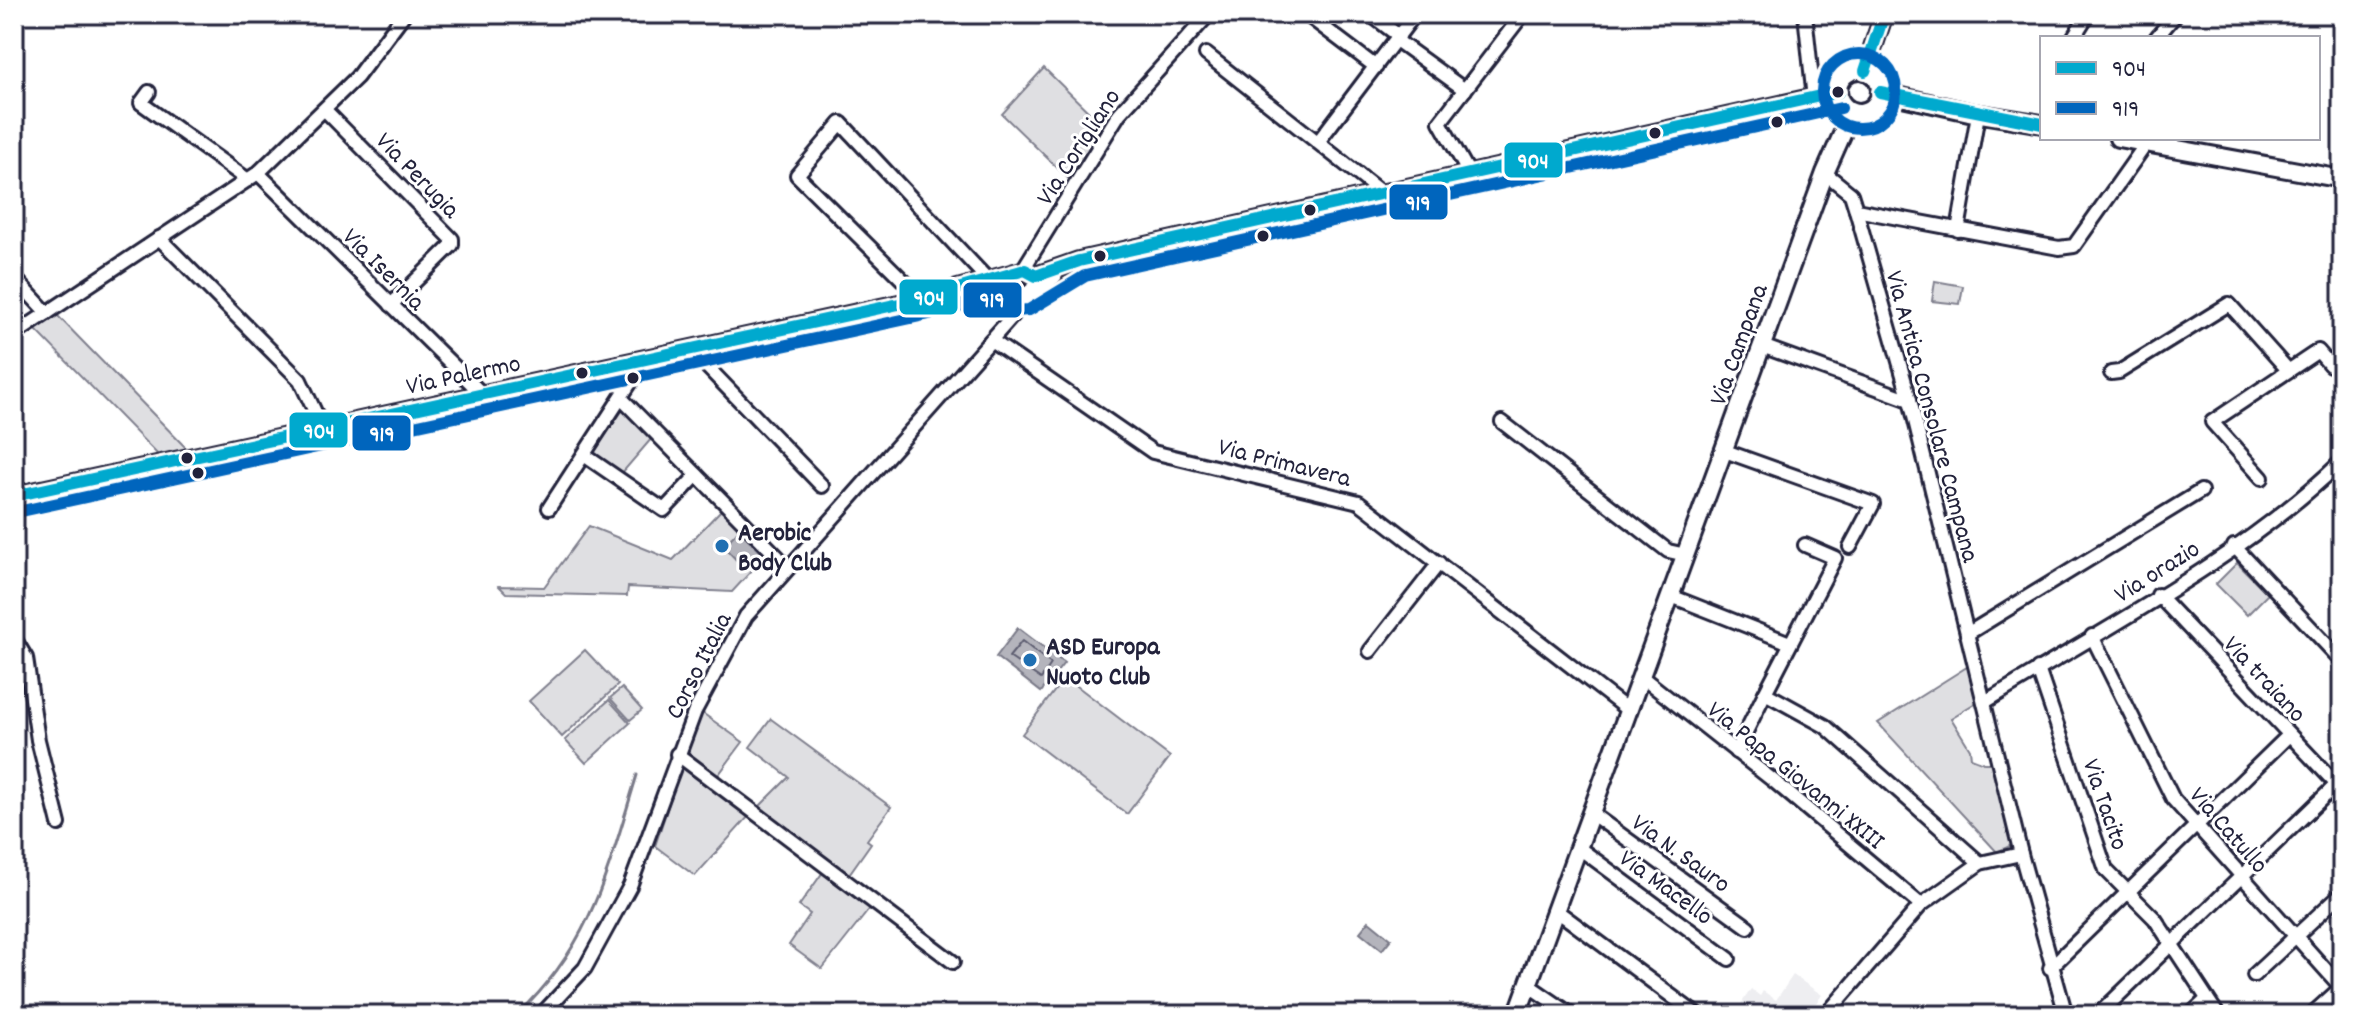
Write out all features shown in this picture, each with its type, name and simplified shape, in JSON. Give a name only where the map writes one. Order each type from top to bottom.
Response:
[{"type":"main road","points":[[1865,71],[1884,14]]},
{"type":"main road","points":[[1865,71],[1876,79],[1880,92],[1871,109],[1852,112],[1842,104],[1838,92],[1845,75],[1865,71]]},
{"type":"main road","points":[[1025,281],[1079,261],[1838,92]]},
{"type":"main road","points":[[1880,92],[1978,114],[2040,124]]},
{"type":"main road","name":"Via Campana","points":[[1517,1015],[1643,678],[1825,173],[1852,112]]},
{"type":"main road","points":[[2127,140],[2342,179]]},
{"type":"main road","points":[[1025,281],[1079,261]]},
{"type":"main road","name":"Via Palermo","points":[[14,496],[922,299],[989,281],[1025,281]]},
{"type":"street","points":[[14,335],[253,177],[357,77],[404,14]]},
{"type":"street","name":"Via Corigliano","points":[[1048,231],[1119,114],[1209,14]]},
{"type":"street","points":[[1306,14],[1376,67]]},
{"type":"street","points":[[1370,14],[1465,90]]},
{"type":"street","points":[[1318,142],[1415,14]]},
{"type":"street","points":[[1470,175],[1440,122],[1523,14]]},
{"type":"street","points":[[1805,14],[1814,99]]},
{"type":"street","points":[[2074,36],[2088,14]]},
{"type":"street","points":[[2158,36],[2176,14]]},
{"type":"street","points":[[1206,54],[1383,194]]},
{"type":"street","name":"Via Isernia","points":[[149,92],[141,103],[253,177],[482,394]]},
{"type":"street","name":"Via Perugia","points":[[325,110],[452,239],[452,245],[391,305]]},
{"type":"street","points":[[1958,230],[1978,114]]},
{"type":"street","points":[[922,299],[797,175],[841,123],[989,281]]},
{"type":"street","points":[[1825,173],[1851,194],[1856,210],[2059,248],[2074,246],[2146,144]]},
{"type":"street","name":"Via Antica Consolare Campana","points":[[1856,210],[1910,400],[2021,854],[2050,968],[2066,1015]]},
{"type":"street","points":[[991,340],[1041,255],[1048,231]]},
{"type":"street","points":[[991,340],[1012,311],[1048,231]]},
{"type":"street","points":[[159,238],[300,380],[323,429]]},
{"type":"street","points":[[1041,255],[1056,267]]},
{"type":"street","points":[[14,277],[47,313]]},
{"type":"street","points":[[2111,373],[2119,372],[2229,304],[2288,370]]},
{"type":"street","name":"Via Primavera","points":[[991,340],[1153,452],[1359,502],[1629,711]]},
{"type":"street","name":"Corso Italia","points":[[541,1015],[585,968],[630,886],[677,754],[715,670],[764,592],[991,340]]},
{"type":"street","points":[[1762,346],[1910,400]]},
{"type":"street","points":[[689,348],[822,486]]},
{"type":"street","points":[[2262,478],[2212,422],[2318,351],[2330,365],[2342,354]]},
{"type":"street","points":[[549,508],[647,357]]},
{"type":"street","points":[[621,398],[778,557]]},
{"type":"street","points":[[1502,422],[1668,551],[1686,555]]},
{"type":"street","points":[[1725,451],[1873,504],[1850,547]]},
{"type":"street","points":[[584,455],[664,510],[697,475]]},
{"type":"street","name":"Via orazio","points":[[1985,702],[2287,512],[2342,461]]},
{"type":"street","points":[[1967,634],[2201,491]]},
{"type":"street","points":[[1736,752],[1835,558],[1805,545]]},
{"type":"street","points":[[2234,546],[2342,661]]},
{"type":"street","points":[[1370,651],[1439,563]]},
{"type":"street","name":"Via traiano","points":[[2158,595],[2340,787]]},
{"type":"street","points":[[1671,596],[1790,643]]},
{"type":"street","name":"Via Catullo","points":[[2092,636],[2173,799],[2342,988]]},
{"type":"street","points":[[14,638],[26,658],[38,740],[59,824]]},
{"type":"street","name":"Via Tacito","points":[[2038,669],[2106,870],[2155,919],[2218,1015]]},
{"type":"street","name":"Via Papa Giovanni XXIII","points":[[1643,678],[1921,905]]},
{"type":"street","points":[[1765,693],[1825,726],[1980,863]]},
{"type":"street","points":[[2050,968],[2289,735]]},
{"type":"street","points":[[677,754],[953,962]]},
{"type":"street","points":[[2098,1015],[2340,787]]},
{"type":"street","name":"Via N. Sauro","points":[[1591,813],[1748,927]]},
{"type":"street","name":"Via Macello","points":[[1579,848],[1729,959]]},
{"type":"street","points":[[1826,1015],[1921,905],[1980,863],[2021,854]]},
{"type":"street","points":[[2254,975],[2342,893]]},
{"type":"street","points":[[1557,911],[1697,1015]]},
{"type":"street","points":[[1528,985],[1572,1015]]},
{"type":"street","points":[[2311,1015],[2342,988]]},
{"type":"street","points":[[2190,1015],[2207,999]]},
{"type":"shaded area","points":[[1044,68],[1101,124],[1073,183],[1002,114]]},
{"type":"shaded area","points":[[1935,281],[1963,286],[1960,304],[1932,301]]},
{"type":"shaded area","points":[[56,314],[187,449],[158,455],[34,328]]},
{"type":"shaded area","points":[[624,408],[652,438],[622,473],[593,454]]},
{"type":"shaded area","points":[[722,509],[767,554],[732,592],[628,587],[627,596],[506,593],[499,586],[544,587],[589,526],[673,560]]},
{"type":"shaded area","points":[[2237,563],[2268,594],[2247,615],[2216,584]]},
{"type":"shaded area","points":[[585,650],[618,685],[562,737],[529,701]]},
{"type":"shaded area","points":[[1970,665],[1980,700],[1951,718],[1970,749],[1971,758],[1996,763],[2014,844],[1997,852],[1878,723]]},
{"type":"shaded area","points":[[1065,677],[1170,757],[1127,814],[1022,734]]},
{"type":"shaded area","points":[[622,688],[642,710],[630,720],[610,698]]},
{"type":"shaded area","points":[[609,700],[630,723],[586,763],[565,740]]},
{"type":"shaded area","points":[[701,712],[743,742],[716,778],[685,754]]},
{"type":"shaded area","points":[[771,719],[891,807],[867,840],[871,843],[847,877],[758,808],[789,777],[750,747]]},
{"type":"shaded area","points":[[682,764],[750,815],[695,876],[655,846]]},
{"type":"shaded area","points":[[823,872],[871,907],[822,969],[789,945],[810,914],[799,906]]},
{"type":"shaded area","points":[[1793,975],[1822,995],[1807,1015],[1756,1015],[1741,1004],[1751,989],[1760,996],[1763,991],[1776,1000]]},
{"type":"water","points":[[739,530],[763,554],[746,570],[723,546]]},
{"type":"water","name":"ASD Europa Nuoto Club","points":[[1018,628],[1064,663],[1041,692],[996,657]]},
{"type":"water","points":[[1369,921],[1391,939],[1382,950],[1360,932]]},
{"type":"waterway","points":[[517,1015],[563,961],[580,933],[606,874],[637,775]]},
{"type":"transit line","name":"904","points":[[1865,71],[1884,14]]},
{"type":"transit line","name":"919","points":[[1859,54],[1880,60],[1890,70],[1896,91],[1890,112],[1880,122],[1859,128],[1838,122],[1828,112],[1822,91],[1828,70],[1838,60],[1859,54]]},
{"type":"transit line","name":"904","points":[[14,496],[922,299],[1025,270],[1036,276],[1079,261],[1838,92]]},
{"type":"transit line","name":"904","points":[[1880,92],[2040,124]]},
{"type":"transit line","name":"919","points":[[17,512],[925,315],[989,298],[1015,311],[1029,310],[1085,276],[1841,108]]},
{"type":"place","name":"Aerobic Body Club","points":[[722,546]]},
{"type":"place","name":"ASD Europa Nuoto Club","points":[[1030,660]]}]
